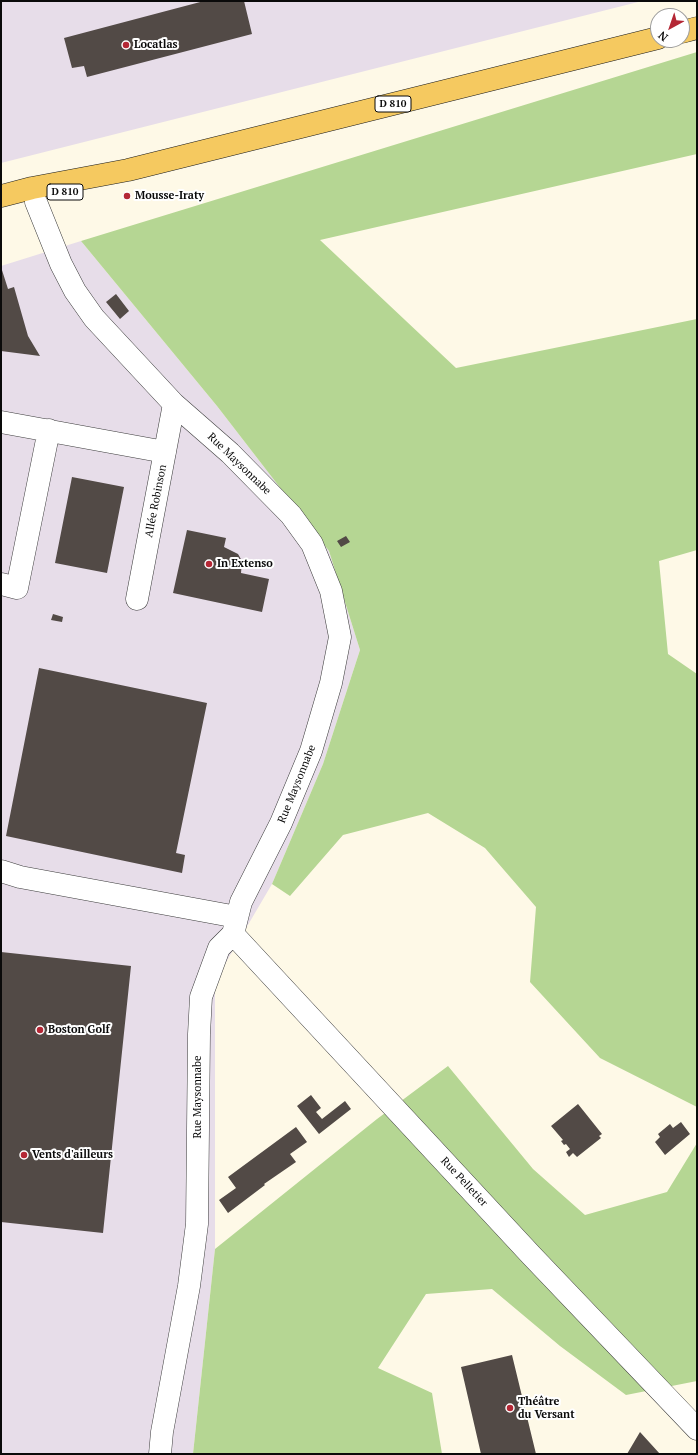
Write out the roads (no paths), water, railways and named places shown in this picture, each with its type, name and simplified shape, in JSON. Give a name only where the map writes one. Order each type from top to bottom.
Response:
[{"type":"main road","name":"D 810","points":[[1,196],[32,188],[128,170],[650,40]]},
{"type":"main road","name":"D 810","points":[[1,210],[36,202],[128,170]]},
{"type":"street","name":"Rue Maysonnabe","points":[[36,202],[61,264],[75,291],[94,318],[174,404],[230,453],[291,515],[312,544],[331,591],[340,637],[331,683],[311,750],[281,822],[241,902],[235,926],[219,948],[201,997],[199,1034],[197,1224],[189,1286],[162,1432],[160,1454]]},
{"type":"street","name":"Allée Robinson","points":[[137,599],[174,404]]},
{"type":"street","points":[[1,422],[165,452]]},
{"type":"street","points":[[1,584],[17,588],[49,430]]},
{"type":"street","points":[[1,871],[20,877],[235,926]]},
{"type":"street","name":"Rue Pelletier","points":[[235,926],[537,1260],[697,1429]]},
{"type":"place","name":"Locatlas","points":[[126,45]]},
{"type":"place","name":"Mousse-Iraty","points":[[127,196]]},
{"type":"place","name":"In Extenso","points":[[209,564]]},
{"type":"place","name":"Boston Golf","points":[[40,1030]]},
{"type":"place","name":"Vents d'ailleurs","points":[[24,1155]]},
{"type":"place","name":"Théâtre du Versant","points":[[510,1408]]}]
